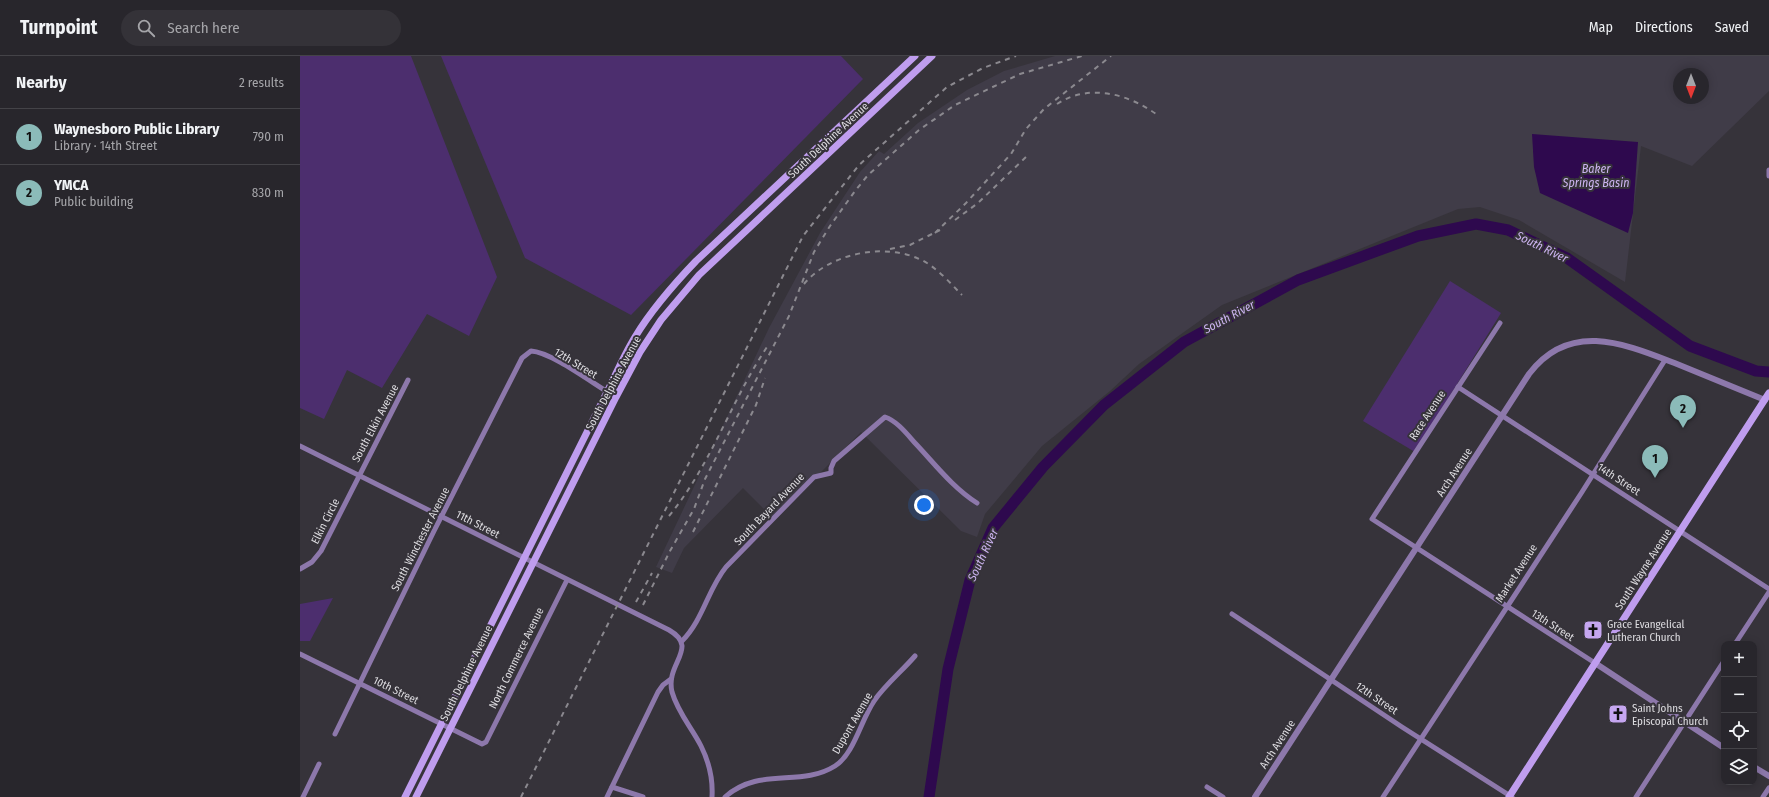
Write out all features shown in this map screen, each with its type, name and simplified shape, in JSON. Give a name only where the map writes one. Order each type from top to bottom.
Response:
[{"type":"main road","name":"South Delphine Avenue","points":[[405,797],[440,724],[634,338],[663,297],[680,277],[915,56]]},
{"type":"main road","name":"South Delphine Avenue","points":[[416,797],[616,397],[640,352],[661,320],[699,275],[932,56]]},
{"type":"main road","name":"South Wayne Avenue","points":[[1510,797],[1680,531],[1767,401],[1769,393]]},
{"type":"street","points":[[1769,170],[1769,176]]},
{"type":"street","name":"Race Avenue","points":[[1372,519],[1500,323]]},
{"type":"street","name":"Arch Avenue","points":[[1255,797],[1536,365],[1550,353],[1564,346],[1590,341],[1609,342],[1628,346],[1767,401]]},
{"type":"street","name":"12th Street","points":[[525,355],[530,351],[540,353],[576,372],[616,397]]},
{"type":"street","name":"South Winchester Avenue","points":[[335,734],[442,517],[520,362],[525,355]]},
{"type":"street","name":"Market Avenue","points":[[1382,797],[1421,739],[1665,360]]},
{"type":"street","name":"South Elkin Avenue","points":[[359,476],[408,380]]},
{"type":"street","name":"14th Street","points":[[1458,386],[1769,591]]},
{"type":"street","name":"South Bayard Avenue","points":[[607,797],[658,692],[663,685],[671,680],[674,667],[682,649],[682,641],[695,626],[726,567],[814,477],[831,472],[834,461],[885,417],[895,423],[906,433],[950,480],[977,503]]},
{"type":"street","name":"11th Street","points":[[300,446],[524,558]]},
{"type":"street","name":"Elkin Circle","points":[[300,569],[312,562],[321,551],[359,476]]},
{"type":"street","name":"13th Street","points":[[1372,519],[1721,746]]},
{"type":"street","points":[[524,558],[669,630],[682,641]]},
{"type":"street","name":"North Commerce Avenue","points":[[482,744],[486,742],[567,580]]},
{"type":"street","points":[[1737,641],[1769,591]]},
{"type":"street","name":"12th Street","points":[[1232,614],[1510,797]]},
{"type":"street","name":"10th Street","points":[[300,654],[482,744]]},
{"type":"street","name":"Dupont Avenue","points":[[725,797],[742,786],[759,779],[815,774],[839,764],[849,751],[874,701],[915,656]]},
{"type":"street","points":[[1636,797],[1721,667]]},
{"type":"street","points":[[671,680],[672,691],[680,713],[705,755],[711,778],[712,797]]},
{"type":"street","points":[[303,797],[319,764]]},
{"type":"street","points":[[1757,769],[1769,776]]},
{"type":"street","points":[[612,787],[643,797]]},
{"type":"street","points":[[1207,787],[1223,797]]},
{"type":"street","points":[[1763,797],[1769,788]]},
{"type":"shaded area","points":[[300,56],[411,56],[497,277],[469,336],[427,314],[382,388],[347,370],[324,419],[300,408]]},
{"type":"shaded area","points":[[441,56],[841,56],[863,79],[631,315],[525,258]]},
{"type":"shaded area","points":[[1055,56],[1769,56],[1769,91],[1692,166],[1641,146],[1625,282],[1519,220],[1480,207],[1458,209],[1222,305],[1139,364],[1110,391],[1042,446],[985,514],[977,537],[961,531],[861,432],[774,519],[743,488],[684,548],[672,573],[656,567],[769,328],[820,233],[860,172],[879,151],[884,154],[918,123],[967,90],[1004,71]]},
{"type":"shaded area","points":[[1450,281],[1501,313],[1415,452],[1363,421]]},
{"type":"shaded area","points":[[333,598],[310,641],[300,641],[300,604]]},
{"type":"water","name":"Baker Springs Basin","points":[[1532,134],[1638,142],[1633,213],[1628,233],[1540,193],[1534,167]]},
{"type":"waterway","name":"South River","points":[[929,797],[948,669],[970,580],[993,528],[1043,467],[1104,405],[1184,342],[1298,280],[1418,236],[1476,224],[1508,230],[1567,258],[1690,346],[1756,371],[1769,372]]},
{"type":"railway","points":[[521,797],[803,236],[859,165],[947,87],[983,68],[1016,56]]},
{"type":"railway","points":[[643,605],[670,551],[694,509],[705,479],[789,316],[814,252],[830,226],[855,191],[868,175],[919,130],[955,105],[1020,74],[1082,56]]},
{"type":"railway","points":[[935,233],[966,203],[1011,154],[1026,129],[1044,109],[1111,56]]},
{"type":"railway","points":[[1057,104],[1082,94],[1108,94],[1133,101],[1156,114]]},
{"type":"railway","points":[[955,220],[978,203],[1027,156]]},
{"type":"railway","points":[[890,249],[910,245],[940,230]]},
{"type":"railway","points":[[804,284],[827,265],[841,259],[856,254],[888,252],[903,254],[924,261],[941,274],[962,295]]},
{"type":"railway","points":[[669,516],[697,476],[742,389],[767,347]]},
{"type":"railway","points":[[693,532],[756,405],[765,378]]},
{"type":"railway","points":[[636,602],[652,573]]},
{"type":"place","name":"YMCA","points":[[1683,428]]},
{"type":"place","name":"Waynesboro Public Library","points":[[1655,478]]},
{"type":"place","name":"Grace Evangelical Lutheran Church","points":[[1593,630]]},
{"type":"place","name":"Saint Johns Episcopal Church","points":[[1618,714]]}]
